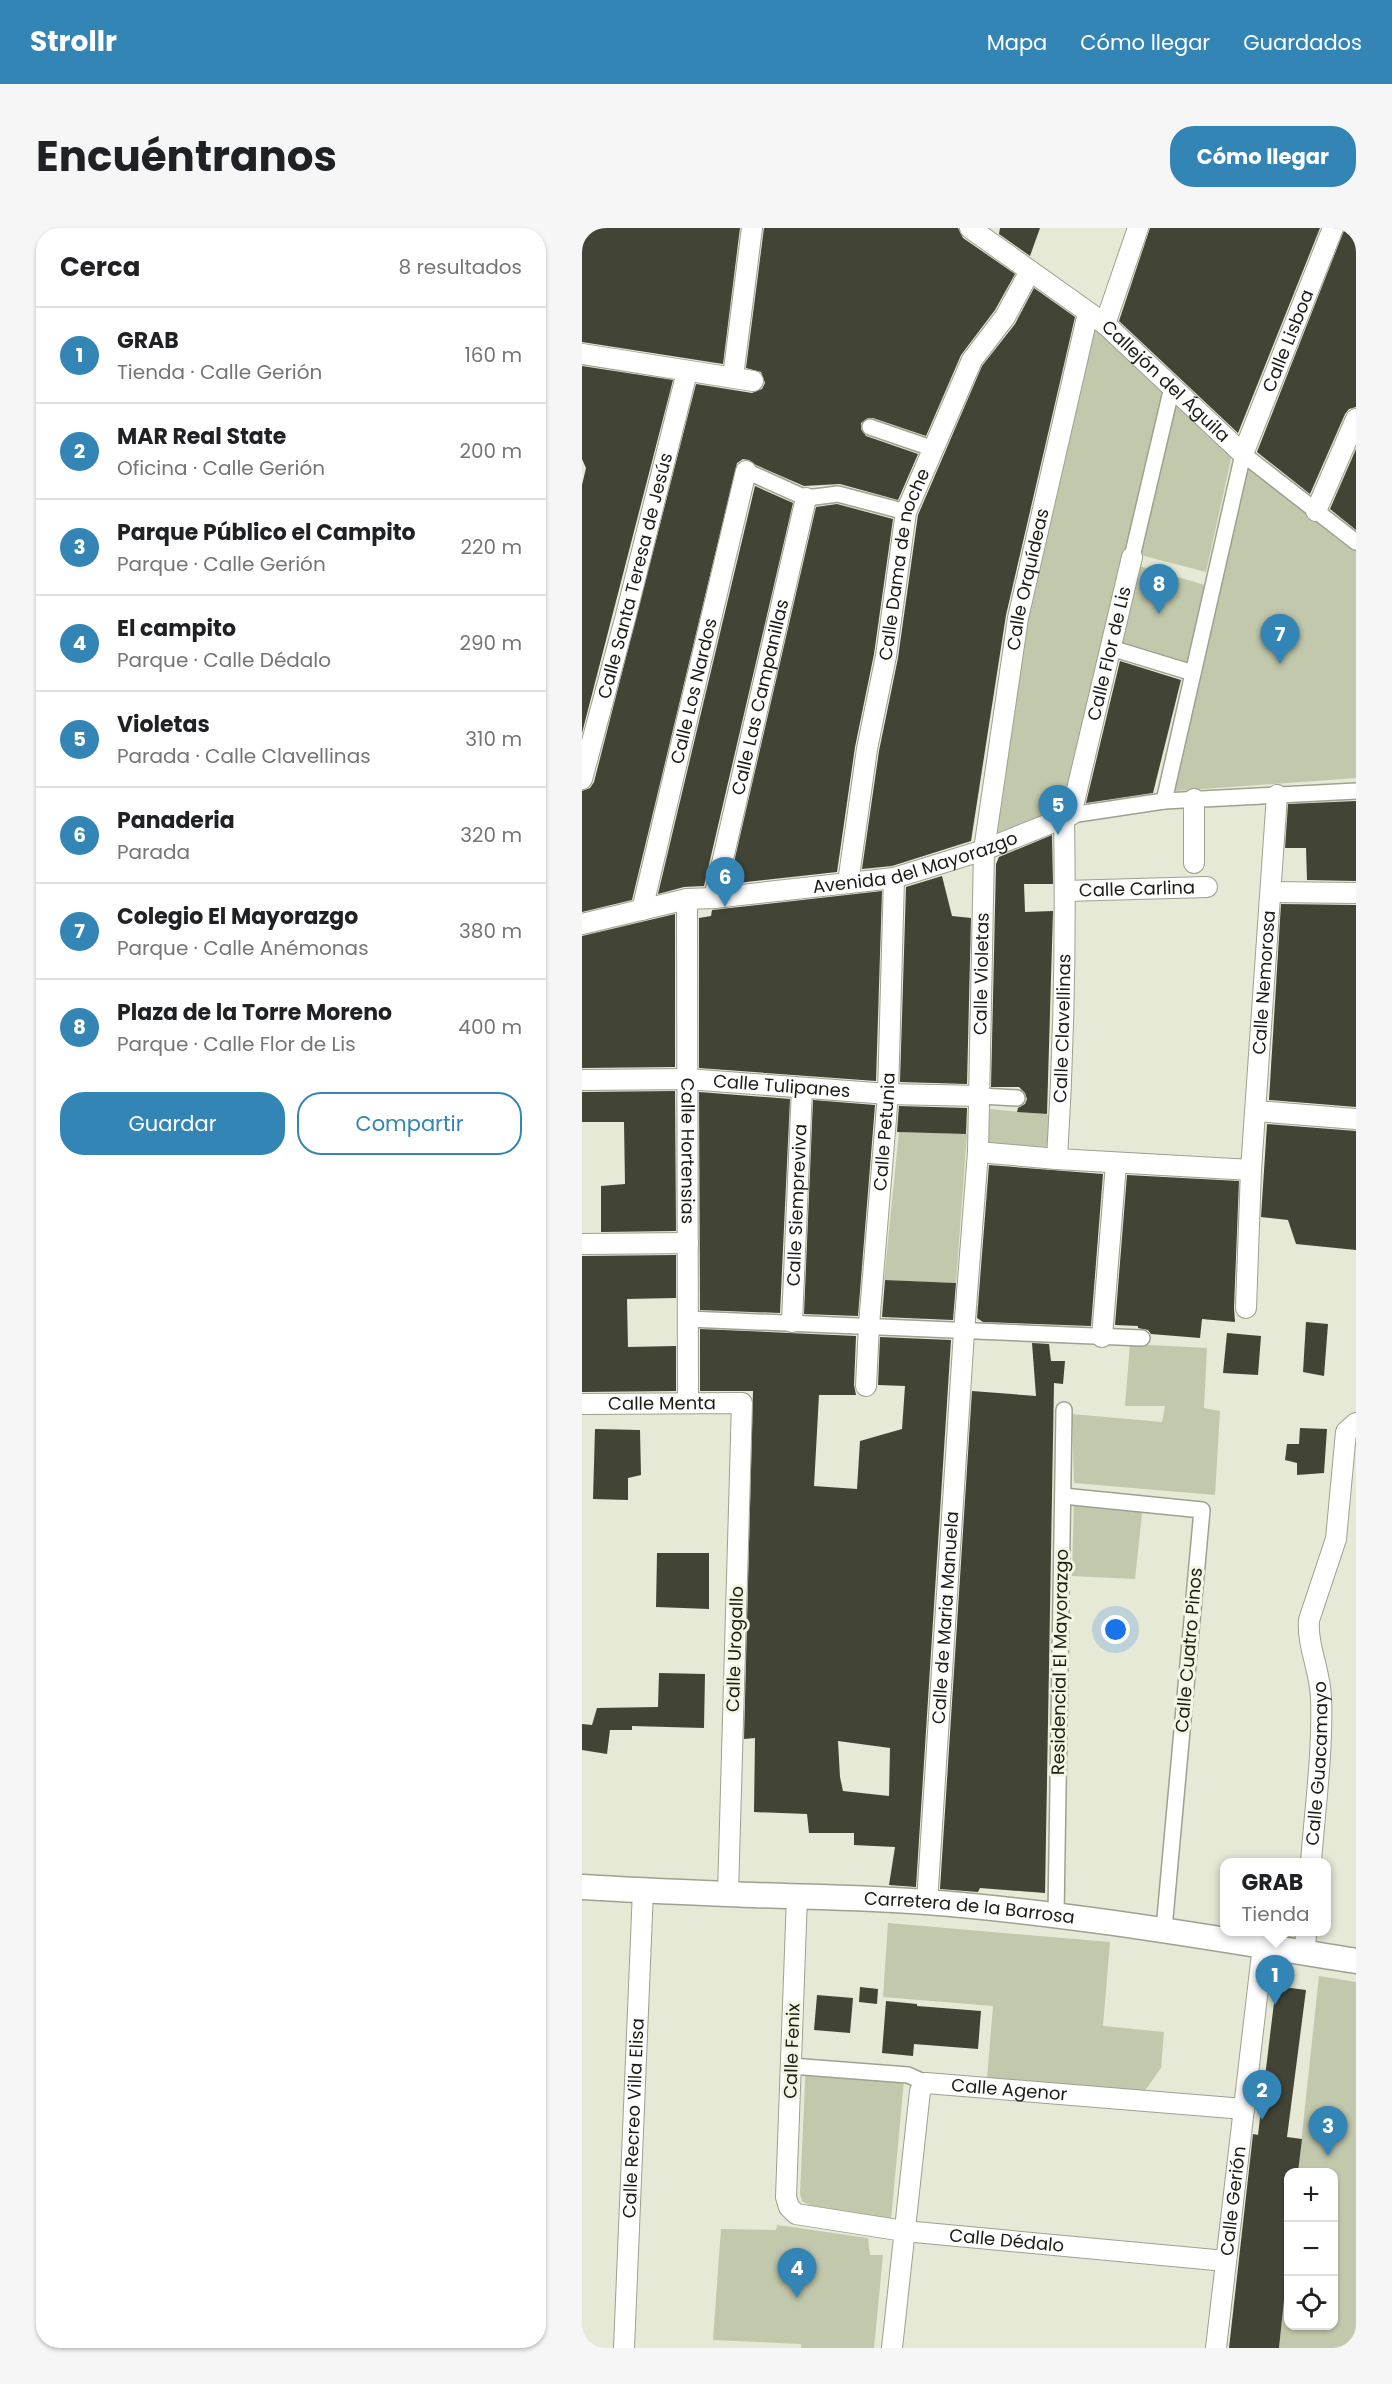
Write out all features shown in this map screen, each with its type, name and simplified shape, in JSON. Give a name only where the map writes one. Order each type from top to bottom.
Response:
[{"type":"street","points":[[734,377],[752,228]]},
{"type":"street","name":"Callejón del Águila","points":[[970,228],[993,235],[1030,271],[1097,319],[1243,454],[1356,543]]},
{"type":"street","name":"Calle Orquídeas","points":[[984,850],[1018,618],[1097,319],[1138,228]]},
{"type":"street","name":"Calle Lisboa","points":[[1243,454],[1333,228]]},
{"type":"street","name":"Calle Dama de noche","points":[[848,883],[867,749],[886,656],[906,512],[972,360],[1005,317],[1030,271]]},
{"type":"street","points":[[582,354],[753,381]]},
{"type":"street","name":"Calle Santa Teresa de Jesús","points":[[582,779],[625,620],[687,372]]},
{"type":"street","name":"Calle Flor de Lis","points":[[1068,817],[1111,648],[1172,387]]},
{"type":"street","points":[[1316,512],[1356,419]]},
{"type":"street","points":[[870,427],[933,449]]},
{"type":"street","points":[[1164,801],[1243,454]]},
{"type":"street","points":[[746,471],[806,498],[838,494],[906,512]]},
{"type":"street","name":"Calle Los Nardos","points":[[642,909],[746,471]]},
{"type":"street","name":"Calle Las Campanillas","points":[[714,898],[806,498]]},
{"type":"street","points":[[1111,648],[1193,673]]},
{"type":"street","name":"Avenida del Mayorazgo","points":[[582,924],[687,899],[894,878],[984,850],[1068,817],[1164,801],[1356,791]]},
{"type":"street","name":"Calle Nemorosa","points":[[1246,1308],[1251,1170],[1277,795]]},
{"type":"street","points":[[1194,799],[1194,863]]},
{"type":"street","name":"Calle Clavellinas","points":[[1057,1159],[1068,817]]},
{"type":"street","name":"Calle Violetas","points":[[963,1332],[978,1152],[984,850]]},
{"type":"street","name":"Calle Petunia","points":[[866,1386],[888,1094],[894,878]]},
{"type":"street","name":"Calle Carlina","points":[[1065,891],[1207,887]]},
{"type":"street","points":[[1271,892],[1356,893]]},
{"type":"street","name":"Calle Hortensias","points":[[687,899],[688,1403]]},
{"type":"street","name":"Calle Tulipanes","points":[[582,1080],[687,1079],[888,1094],[980,1096]]},
{"type":"street","name":"Calle Siempreviva","points":[[792,1322],[801,1088]]},
{"type":"street","points":[[980,1096],[1017,1098]]},
{"type":"street","points":[[1256,1111],[1356,1119]]},
{"type":"street","points":[[978,1152],[1116,1164],[1251,1170]]},
{"type":"street","points":[[1102,1338],[1116,1164]]},
{"type":"street","points":[[582,1244],[688,1243]]},
{"type":"street","points":[[688,1319],[1142,1338]]},
{"type":"street","name":"Calle de Maria Manuela","points":[[927,1902],[963,1332]]},
{"type":"street","name":"Calle Menta","points":[[582,1404],[742,1403]]},
{"type":"street","name":"Calle Urogallo","points":[[728,1894],[742,1403]]},
{"type":"street","name":"Residencial El Mayorazgo","points":[[1056,1915],[1064,1410]]},
{"type":"street","name":"Calle Guacamayo","points":[[1311,1858],[1321,1731],[1321,1698],[1320,1678],[1308,1634],[1309,1620],[1336,1539],[1346,1432],[1356,1423]]},
{"type":"street","name":"Calle Cuatro Pinos","points":[[1063,1496],[1202,1510],[1164,1929]]},
{"type":"street","name":"Carretera de la Barrosa","points":[[582,1887],[927,1902],[1056,1915],[1263,1945],[1305,1942],[1356,1961]]},
{"type":"street","name":"Calle Recreo Villa Elisa","points":[[624,2348],[643,1890]]},
{"type":"street","name":"Calle Fenix","points":[[789,2207],[786,2197],[797,1896]]},
{"type":"street","name":"Calle Gerión","points":[[1216,2348],[1263,1945]]},
{"type":"street","points":[[791,2066],[908,2075],[926,2083]]},
{"type":"street","name":"Calle Agenor","points":[[892,2348],[920,2091],[926,2083],[1244,2109]]},
{"type":"street","name":"Calle Dédalo","points":[[789,2207],[796,2214],[904,2231],[1227,2260]]},
{"type":"green space","points":[[1094,322],[1165,388],[1065,809],[990,835],[1032,582]]},
{"type":"green space","points":[[1174,397],[1232,455],[1206,572],[1137,554]]},
{"type":"green space","points":[[1248,469],[1356,549],[1356,778],[1175,791]]},
{"type":"green space","points":[[1129,563],[1205,585],[1188,665],[1112,643]]},
{"type":"green space","points":[[990,1109],[1053,1115],[1051,1147],[987,1146]]},
{"type":"green space","points":[[899,1132],[967,1134],[956,1283],[884,1280]]},
{"type":"green space","points":[[1130,1344],[1207,1348],[1204,1408],[1220,1411],[1215,1495],[1074,1483],[1072,1414],[1162,1422],[1165,1406],[1125,1406]]},
{"type":"green space","points":[[1074,1497],[1143,1504],[1135,1579],[1072,1576]]},
{"type":"green space","points":[[888,1923],[1110,1942],[1103,2026],[1164,2032],[1161,2068],[1144,2092],[987,2079],[993,2006],[883,1997]]},
{"type":"green space","points":[[1319,1976],[1356,1982],[1356,2348],[1279,2348],[1284,2300],[1284,2330],[1338,2330],[1338,2168],[1298,2168]]},
{"type":"green space","points":[[806,2062],[905,2069],[891,2220],[809,2205],[802,2201],[800,2194]]},
{"type":"green space","points":[[777,2225],[868,2238],[870,2255],[883,2255],[874,2348],[801,2348],[801,2344],[713,2340],[721,2229],[776,2230]]},
{"type":"building","points":[[582,228],[740,228],[723,364],[582,342]]},
{"type":"building","points":[[764,228],[958,228],[963,238],[1015,274],[995,310],[961,355],[926,436],[873,418],[868,418],[861,423],[861,429],[866,436],[918,454],[898,500],[840,484],[804,486],[749,460],[743,459],[737,463],[632,900],[582,912],[582,791],[590,788],[594,782],[696,384],[752,393],[762,389],[765,383],[761,372],[746,368]]},
{"type":"building","points":[[1000,228],[1040,228],[1030,256],[999,234]]},
{"type":"building","points":[[1150,228],[1320,228],[1238,433],[1119,321]]},
{"type":"building","points":[[1345,228],[1356,228],[1356,407],[1349,409],[1345,414],[1310,494],[1257,452]]},
{"type":"building","points":[[1034,288],[1075,317],[1006,615],[971,841],[892,866],[862,869],[879,751],[898,658],[918,515],[982,366],[1015,324]]},
{"type":"building","points":[[582,366],[673,380],[582,733],[582,485],[586,468],[582,459]]},
{"type":"building","points":[[1356,449],[1356,530],[1330,509]]},
{"type":"building","points":[[755,486],[793,503],[704,886],[684,887],[658,894]]},
{"type":"building","points":[[837,504],[893,519],[874,654],[855,747],[837,872],[729,884],[816,507]]},
{"type":"building","points":[[1120,661],[1181,680],[1153,793],[1086,803]]},
{"type":"building","points":[[1356,801],[1356,881],[1307,880],[1306,848],[1285,848],[1288,804]]},
{"type":"building","points":[[1052,835],[1053,884],[1024,884],[1025,912],[1053,911],[1047,1114],[1017,1112],[1027,1099],[1019,1087],[991,1087],[996,864],[999,857]]},
{"type":"building","points":[[942,876],[952,916],[971,918],[967,1084],[900,1082],[906,887]]},
{"type":"building","points":[[882,891],[876,1081],[699,1068],[699,918],[711,916],[712,910]]},
{"type":"building","points":[[1281,904],[1356,905],[1356,1107],[1269,1100]]},
{"type":"building","points":[[675,914],[675,1067],[582,1068],[582,936]]},
{"type":"building","points":[[675,1091],[676,1231],[601,1232],[601,1186],[625,1184],[624,1122],[582,1122],[582,1092]]},
{"type":"building","points":[[699,1092],[790,1099],[780,1313],[700,1310]]},
{"type":"building","points":[[813,1100],[875,1105],[858,1316],[804,1314]]},
{"type":"building","points":[[899,1106],[967,1108],[966,1134],[897,1132]]},
{"type":"building","points":[[1267,1124],[1356,1131],[1356,1250],[1296,1244],[1288,1220],[1261,1217]]},
{"type":"building","points":[[989,1165],[1103,1174],[1091,1326],[983,1322],[977,1318]]},
{"type":"building","points":[[1127,1175],[1239,1181],[1235,1322],[1202,1319],[1200,1338],[1151,1334],[1148,1330],[1138,1328],[1138,1326],[1115,1325]]},
{"type":"building","points":[[676,1255],[676,1298],[627,1299],[628,1347],[676,1346],[676,1391],[582,1392],[582,1256]]},
{"type":"building","points":[[885,1280],[956,1283],[953,1320],[882,1317]]},
{"type":"building","points":[[1306,1322],[1328,1324],[1324,1376],[1303,1372]]},
{"type":"building","points":[[700,1329],[856,1336],[854,1385],[856,1395],[819,1395],[814,1486],[857,1489],[860,1441],[902,1429],[905,1386],[878,1385],[880,1337],[951,1340],[916,1887],[889,1885],[895,1847],[854,1845],[854,1833],[809,1833],[807,1814],[754,1812],[755,1738],[744,1739],[753,1391],[700,1391]],"holes":[[[838,1741],[890,1748],[889,1796],[843,1791]]]},
{"type":"building","points":[[1227,1333],[1261,1336],[1258,1375],[1223,1373]]},
{"type":"building","points":[[1032,1343],[1049,1344],[1051,1361],[1065,1361],[1063,1384],[1054,1383],[1045,1893],[980,1888],[978,1892],[940,1889],[972,1391],[1036,1396]]},
{"type":"building","points":[[1300,1428],[1327,1429],[1324,1473],[1297,1475],[1297,1463],[1285,1460],[1287,1444],[1299,1444]]},
{"type":"building","points":[[595,1429],[640,1430],[641,1475],[628,1478],[628,1500],[593,1499]]},
{"type":"building","points":[[657,1553],[709,1553],[709,1609],[656,1607]]},
{"type":"building","points":[[659,1673],[705,1674],[704,1728],[632,1726],[632,1730],[610,1730],[607,1754],[582,1750],[582,1724],[592,1725],[597,1708],[658,1707]]},
{"type":"building","points":[[1276,1986],[1306,1990],[1287,2137],[1302,2139],[1298,2168],[1284,2168],[1284,2300],[1279,2348],[1229,2348],[1253,2134],[1258,2135]]},
{"type":"building","points":[[860,1987],[878,1989],[877,2004],[859,2002]]},
{"type":"building","points":[[817,1995],[853,1998],[850,2033],[814,2030]]},
{"type":"building","points":[[886,2001],[981,2011],[978,2049],[914,2044],[913,2056],[882,2053]]},
{"type":"place","name":"Plaza de la Torre Moreno","points":[[1159,614]]},
{"type":"place","name":"Colegio El Mayorazgo","points":[[1280,664]]},
{"type":"place","name":"Violetas","points":[[1058,835]]},
{"type":"place","name":"Panaderia","points":[[725,907]]},
{"type":"place","name":"GRAB","points":[[1275,2005]]},
{"type":"place","name":"MAR Real State","points":[[1262,2120]]},
{"type":"place","name":"Parque Público el Campito","points":[[1328,2156]]},
{"type":"place","name":"El campito","points":[[797,2298]]}]
